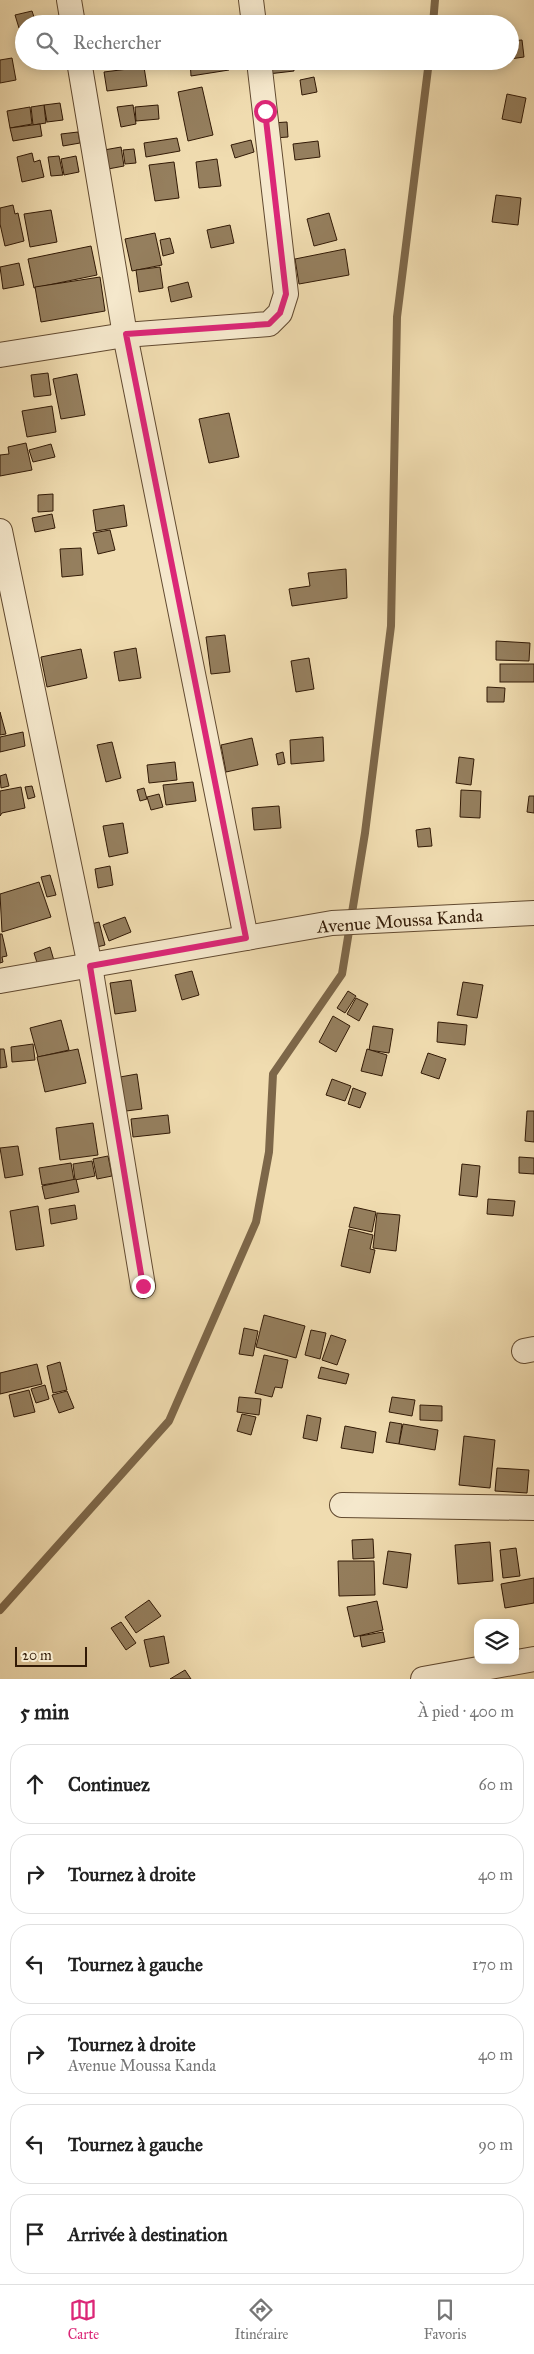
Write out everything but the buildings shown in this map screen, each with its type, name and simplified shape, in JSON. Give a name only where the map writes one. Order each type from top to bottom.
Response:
[{"type":"street","points":[[69,0],[72,15]]},
{"type":"street","points":[[251,0],[253,15]]},
{"type":"street","points":[[81,70],[126,334],[246,938]]},
{"type":"street","points":[[0,355],[126,334],[269,324],[280,313],[286,294],[260,70]]},
{"type":"street","points":[[0,531],[90,966],[143,1286]]},
{"type":"street","name":"Avenue Moussa Kanda","points":[[0,981],[332,923],[534,913]]},
{"type":"street","points":[[342,1505],[534,1508]]},
{"type":"street","points":[[423,1679],[534,1659]]},
{"type":"waterway","points":[[434,15],[435,0]]},
{"type":"waterway","points":[[0,1610],[169,1421],[256,1222],[269,1152],[273,1074],[342,974],[365,833],[391,626],[397,317],[428,70]]},
{"type":"route","points":[[143,1286],[90,966],[246,938],[126,334],[269,324],[280,313],[286,294],[265,111]]}]
